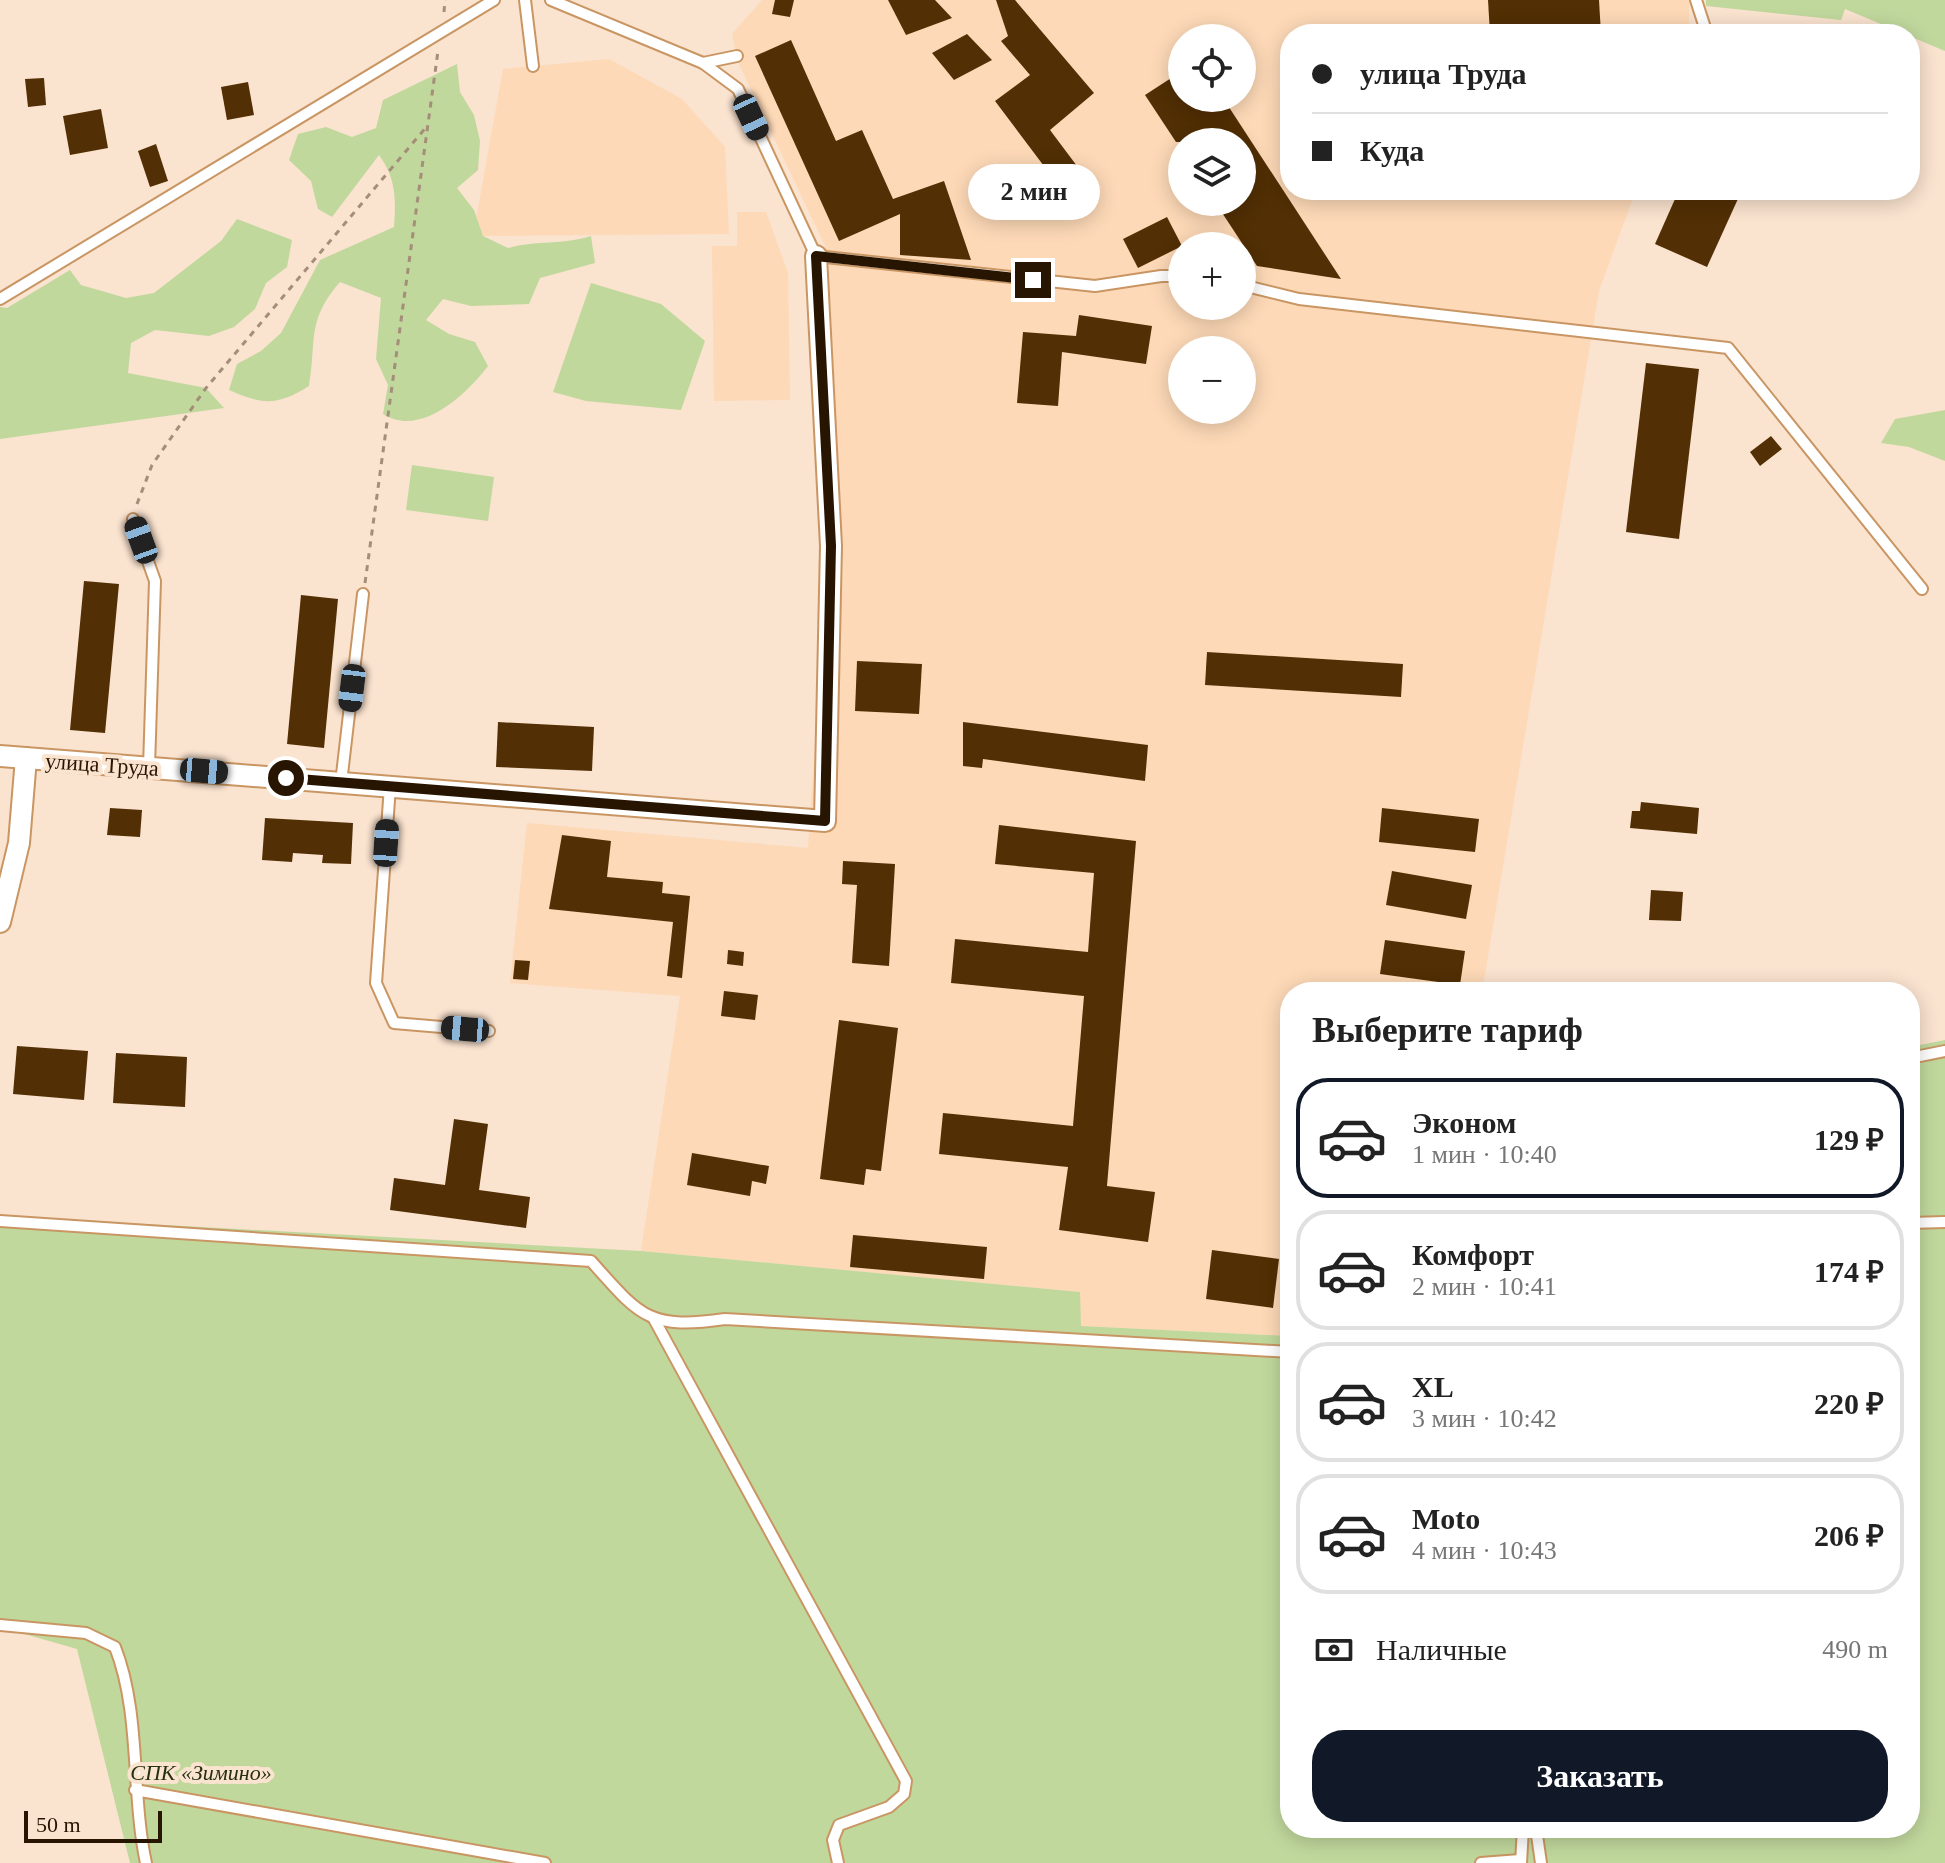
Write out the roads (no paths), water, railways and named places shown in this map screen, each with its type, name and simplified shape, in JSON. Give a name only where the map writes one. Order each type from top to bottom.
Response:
[{"type":"street","name":"улица Труда","points":[[0,756],[825,821],[831,546],[816,256]]},
{"type":"street","points":[[0,922],[19,843],[26,758]]},
{"type":"lane","points":[[0,299],[494,0]]},
{"type":"lane","points":[[525,0],[533,66]]},
{"type":"lane","points":[[551,0],[703,63],[738,89],[816,256],[1095,286],[1168,276]]},
{"type":"lane","points":[[1696,0],[1704,24]]},
{"type":"lane","points":[[703,63],[737,56]]},
{"type":"lane","points":[[1256,288],[1299,299],[1728,348],[1922,589]]},
{"type":"lane","points":[[133,519],[155,581],[149,767]]},
{"type":"lane","points":[[341,783],[363,594]]},
{"type":"lane","points":[[390,786],[376,983],[394,1023],[489,1031]]},
{"type":"lane","points":[[1920,1056],[1945,1051]]},
{"type":"lane","points":[[0,1221],[591,1261],[631,1306],[654,1319],[682,1325],[725,1319],[1280,1351]]},
{"type":"lane","points":[[1920,1223],[1945,1222]]},
{"type":"lane","points":[[654,1319],[906,1781],[904,1794],[889,1807],[839,1825],[833,1840],[838,1863]]},
{"type":"lane","points":[[0,1625],[86,1633],[115,1647],[126,1675],[135,1790],[146,1863]]},
{"type":"lane","points":[[135,1790],[545,1863]]},
{"type":"lane","points":[[1481,1863],[1520,1862],[1522,1838]]},
{"type":"lane","points":[[1537,1838],[1541,1863]]},
{"type":"park label","name":"СПК «Зимино»","points":[[201,1772]]}]
